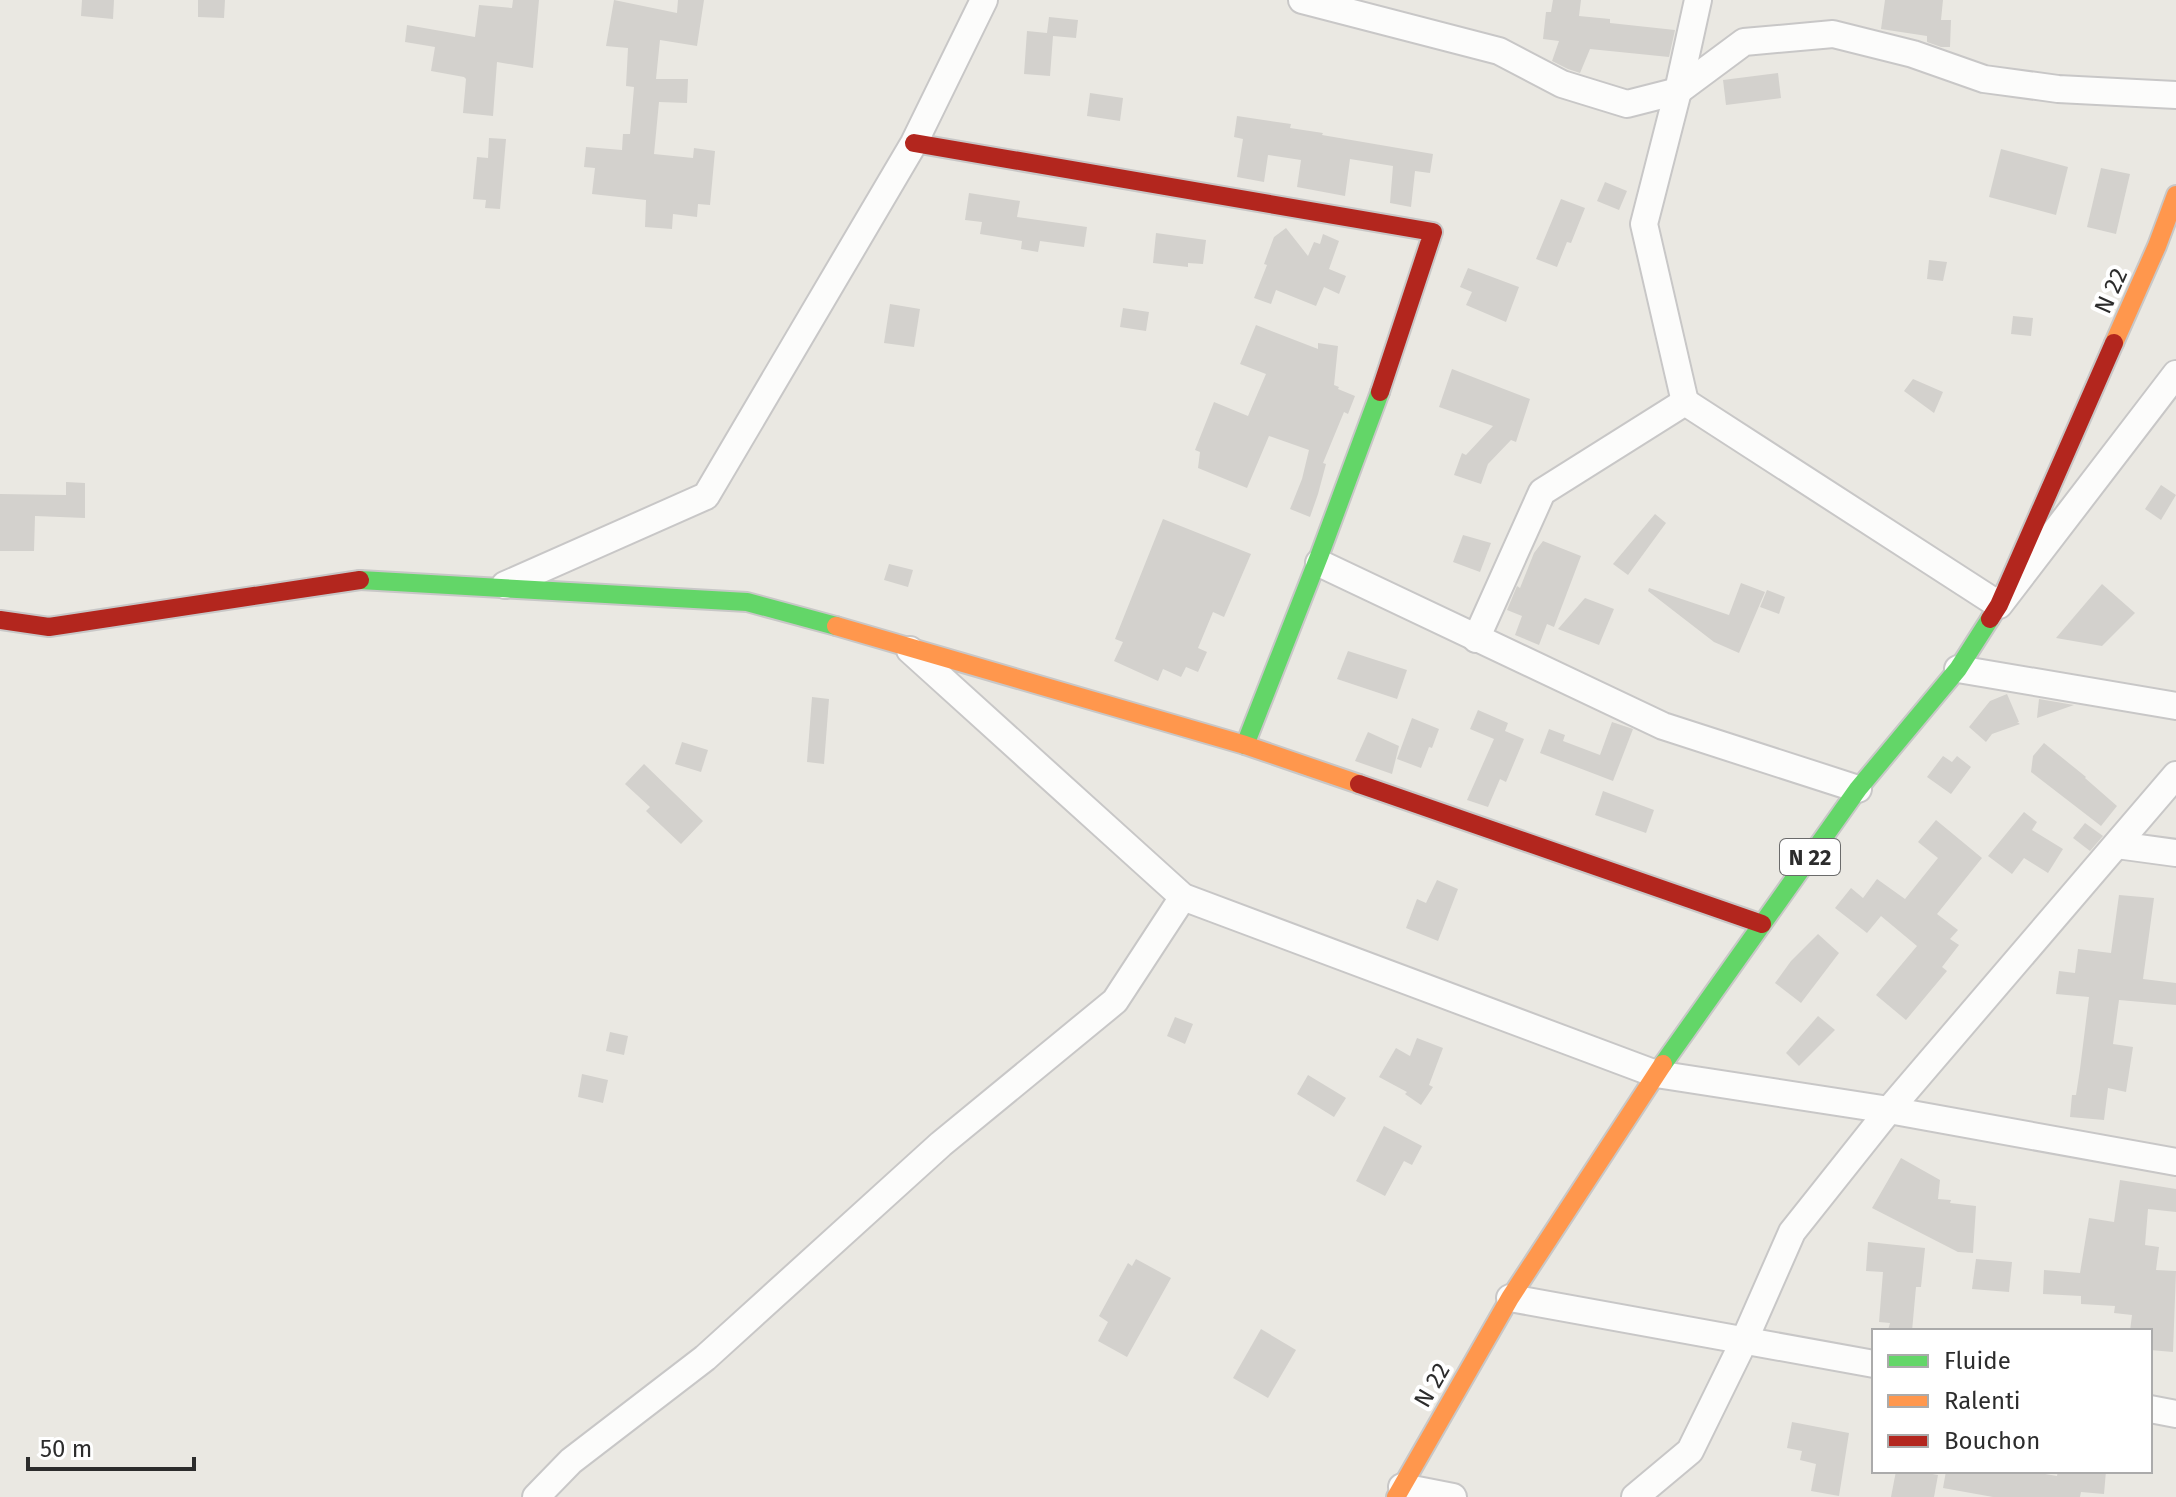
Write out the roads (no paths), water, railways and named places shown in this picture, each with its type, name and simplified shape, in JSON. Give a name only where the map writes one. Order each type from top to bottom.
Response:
[{"type":"street","points":[[499,587],[706,496],[914,143],[984,0]]},
{"type":"street","points":[[1302,0],[1499,51],[1562,84],[1627,104],[1678,91],[1744,42],[1833,34],[1913,54],[1984,79],[2058,89],[2176,95]]},
{"type":"street","points":[[1698,0],[1644,224],[1685,402],[1999,605],[2176,374]]},
{"type":"street","points":[[914,143],[1433,232],[1404,328],[1319,563],[1245,745]]},
{"type":"street","name":"N 22","points":[[1399,1492],[1510,1298],[1656,1074],[1858,789],[1958,669],[1999,605],[2166,250],[2176,195]]},
{"type":"street","points":[[1476,639],[1542,492],[1685,402]]},
{"type":"street","points":[[1319,563],[1663,726],[1858,789]]},
{"type":"street","points":[[0,620],[49,627],[364,579],[747,602],[1245,745],[1762,924]]},
{"type":"street","points":[[904,645],[1183,897],[1656,1074],[1889,1110],[2176,1162]]},
{"type":"street","points":[[1958,669],[2176,706]]},
{"type":"street","points":[[1635,1497],[1690,1451],[1744,1341],[1792,1232],[1889,1110],[2176,775]]},
{"type":"street","points":[[2117,845],[2176,853]]},
{"type":"street","points":[[536,1497],[571,1461],[705,1358],[941,1144],[1115,1001],[1183,897]]},
{"type":"street","points":[[1510,1298],[1872,1364]]},
{"type":"street","points":[[2152,1409],[2176,1414]]},
{"type":"street","points":[[1399,1492],[1453,1497]]}]
